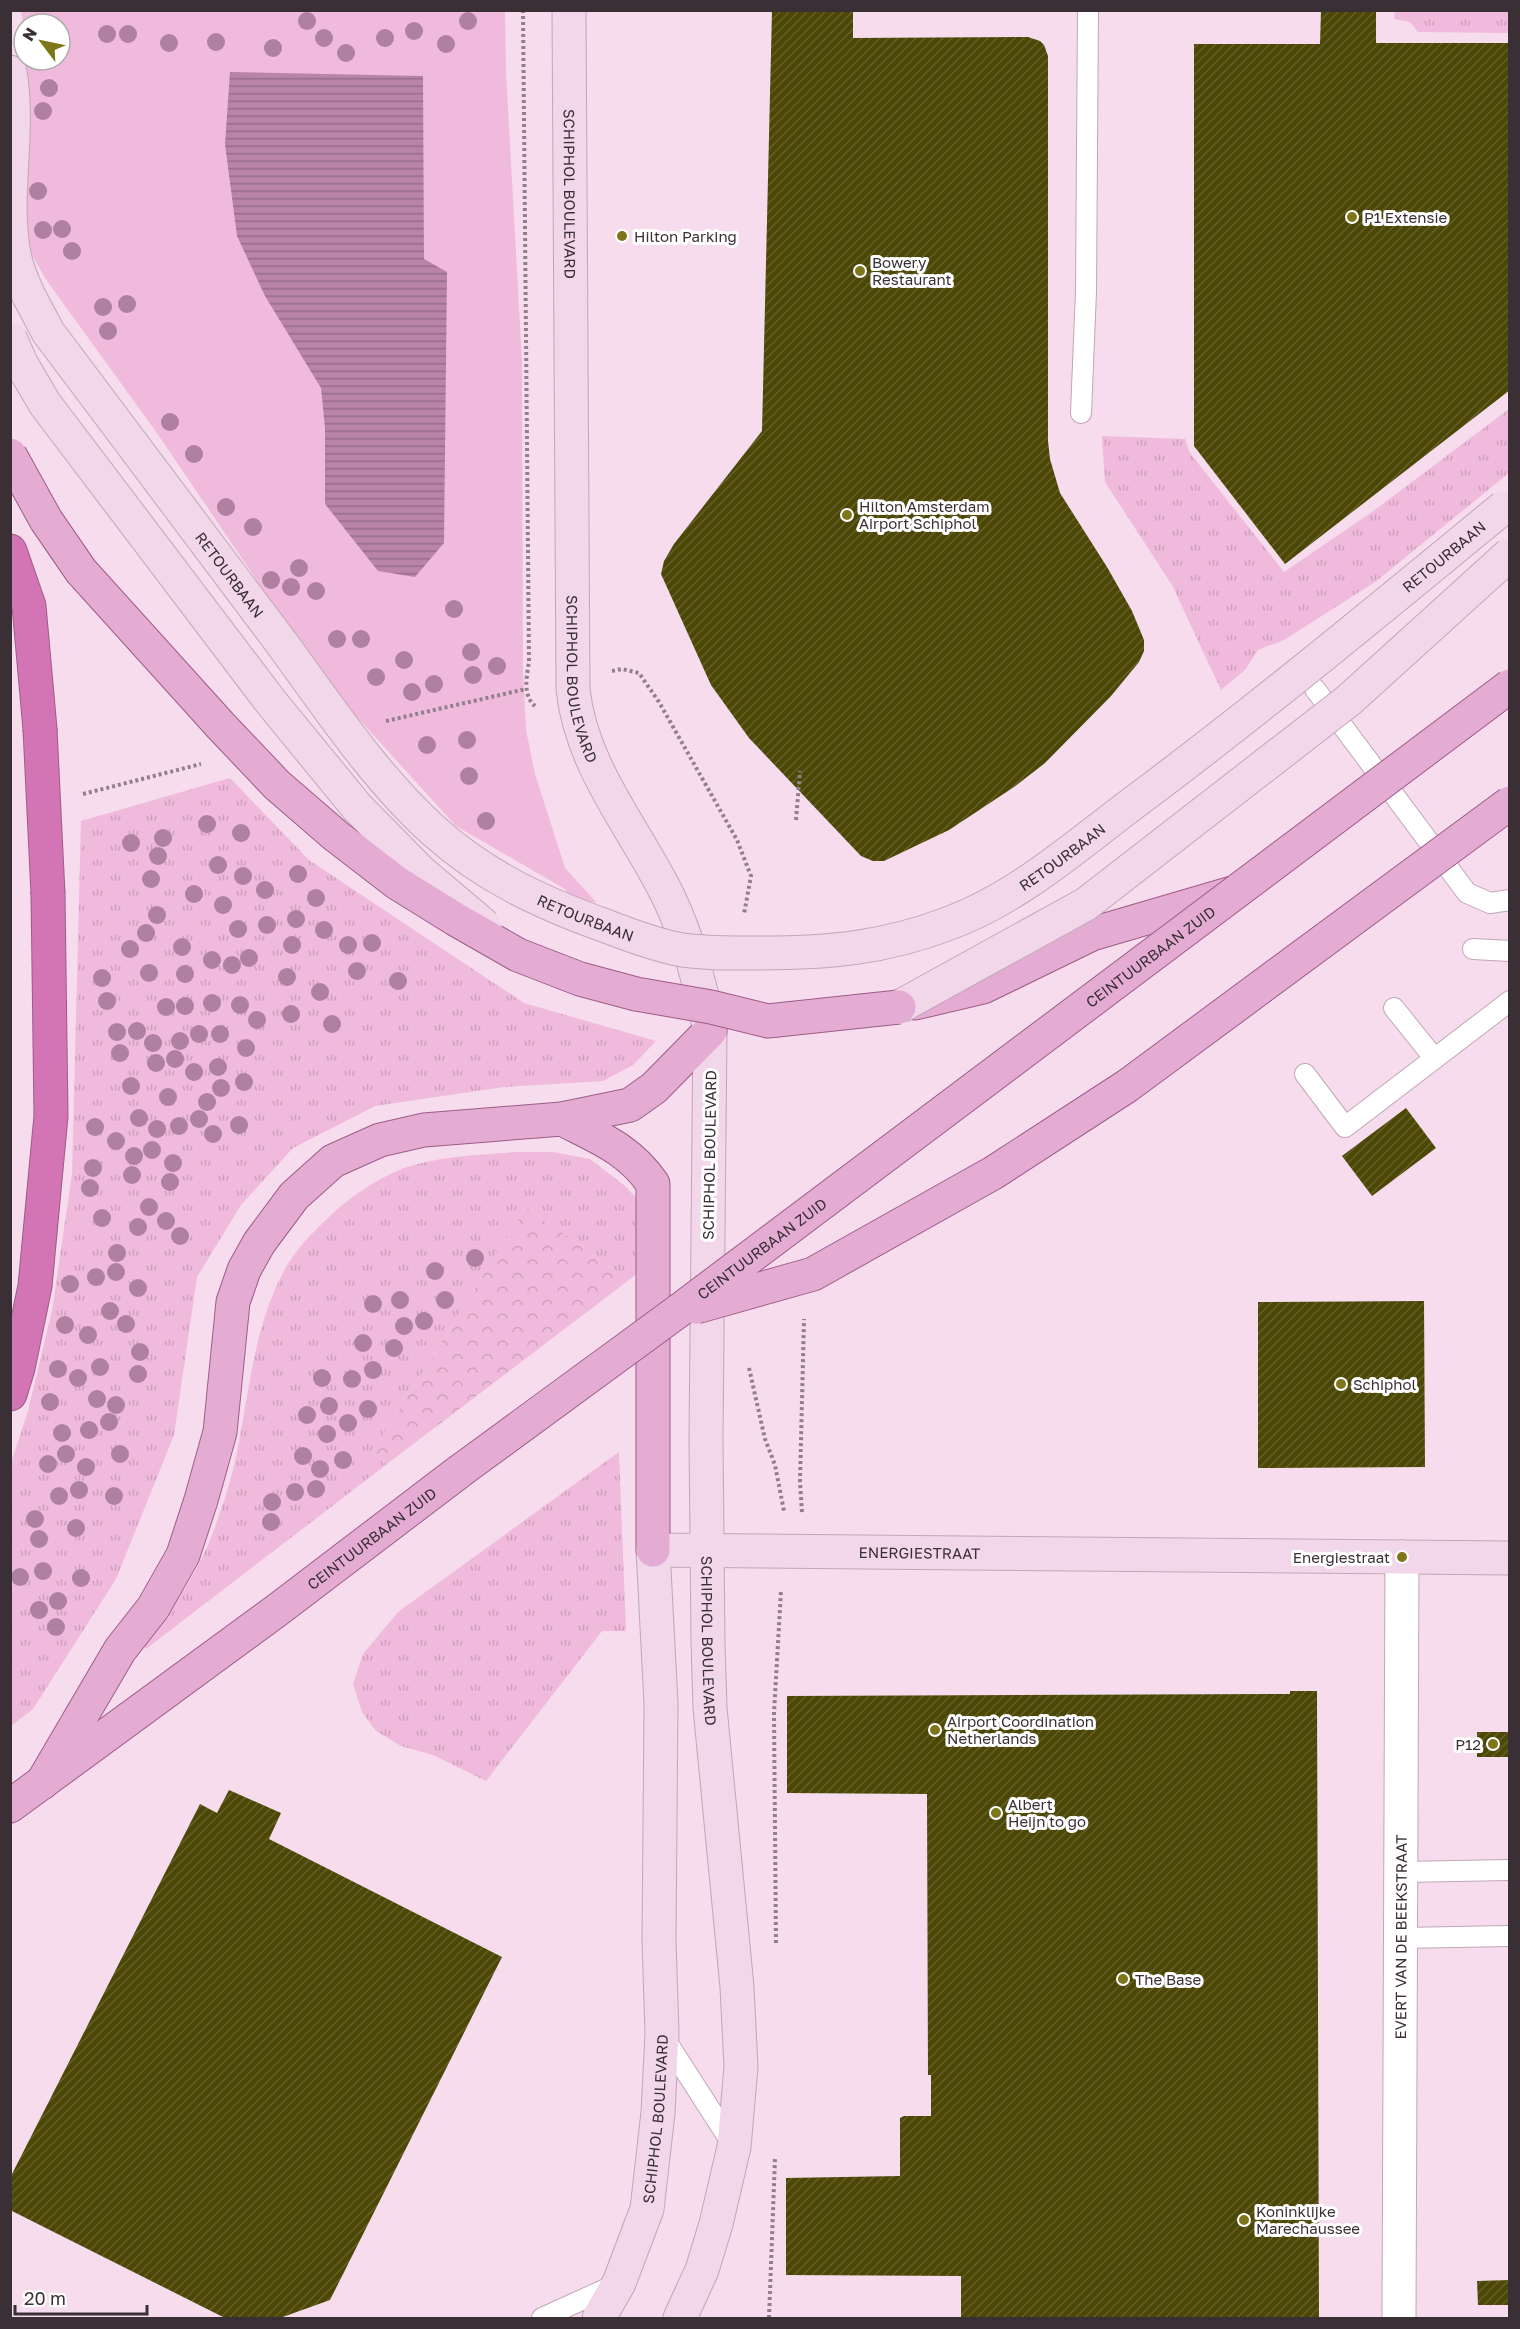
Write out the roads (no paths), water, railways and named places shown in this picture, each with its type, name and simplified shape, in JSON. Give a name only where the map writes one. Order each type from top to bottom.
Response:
[{"type":"highway","points":[[10,551],[29,606],[40,729],[48,894],[51,1116],[35,1287],[18,1368],[10,1394]]},
{"type":"main road","points":[[10,455],[46,520],[81,571],[277,785],[336,836],[397,883],[519,955],[580,979],[636,994],[711,1007],[768,1021],[899,1007],[983,987],[1092,934],[1232,893]]},
{"type":"main road","name":"CEINTUURBAAN ZUID","points":[[10,1806],[677,1312],[1509,686]]},
{"type":"main road","points":[[677,1312],[813,1274],[993,1173],[1127,1086],[1509,803]]},
{"type":"main road","points":[[42,1783],[120,1650],[153,1608],[183,1555],[220,1432],[233,1302],[244,1270],[254,1252],[294,1196],[333,1161],[380,1140],[424,1130],[562,1119],[630,1105],[654,1088],[710,1031]]},
{"type":"main road","points":[[562,1119],[624,1153],[640,1166],[653,1184],[652,1551]]},
{"type":"street","name":"SCHIPHOL BOULEVARD","points":[[569,10],[573,689],[576,711],[588,750],[602,780],[656,872],[683,929],[698,978],[710,1031],[706,1438],[710,1708],[737,1987],[740,2055],[734,2147],[716,2224],[702,2270],[680,2319]]},
{"type":"street","name":"RETOURBAAN","points":[[10,72],[14,123],[10,222],[13,249],[21,278],[48,332],[334,713],[382,774],[434,831],[510,886],[534,898],[646,941],[682,950],[722,953],[823,953],[890,942],[950,924],[995,902],[1057,860],[1284,687],[1507,504]]},
{"type":"street","points":[[10,338],[21,363],[45,404],[272,702],[350,798],[420,871],[519,955]]},
{"type":"street","points":[[899,1007],[1086,904],[1349,700],[1509,554]]},
{"type":"street","name":"SCHIPHOL BOULEVARD","points":[[599,2319],[619,2283],[647,2209],[658,2113],[662,2033],[659,1941],[661,1703],[652,1551]]},
{"type":"street","name":"ENERGIESTRAAT","points":[[652,1551],[1509,1558]]},
{"type":"street","name":"EVERT VAN DE BEEKSTRAAT","points":[[1399,2319],[1402,1557]]},
{"type":"lane","points":[[1081,413],[1086,291],[1088,10]]},
{"type":"lane","points":[[1315,689],[1467,893],[1490,903],[1509,900]]},
{"type":"lane","points":[[1473,949],[1509,951]]},
{"type":"lane","points":[[1305,1074],[1345,1127],[1509,1000]]},
{"type":"lane","points":[[1394,1008],[1434,1058]]},
{"type":"lane","points":[[1401,1872],[1509,1870]]},
{"type":"lane","points":[[1401,1938],[1509,1936]]},
{"type":"lane","points":[[662,2033],[734,2147]]},
{"type":"lane","points":[[542,2319],[619,2283]]},
{"type":"place","name":"P1 Extensie","points":[[1352,217]]},
{"type":"place","name":"Hilton Parking","points":[[622,236]]},
{"type":"place","name":"Bowery Restaurant","points":[[860,271]]},
{"type":"place","name":"Hilton Amsterdam Airport Schiphol","points":[[847,515]]},
{"type":"place","name":"Schiphol","points":[[1341,1384]]},
{"type":"place","name":"Energiestraat","points":[[1402,1557]]},
{"type":"place","name":"Airport Coordination Netherlands","points":[[935,1730]]},
{"type":"place","name":"P12","points":[[1493,1744]]},
{"type":"place","name":"Albert Heijn to go","points":[[996,1813]]},
{"type":"place","name":"The Base","points":[[1123,1979]]},
{"type":"place","name":"Koninklijke Marechaussee","points":[[1244,2220]]}]
